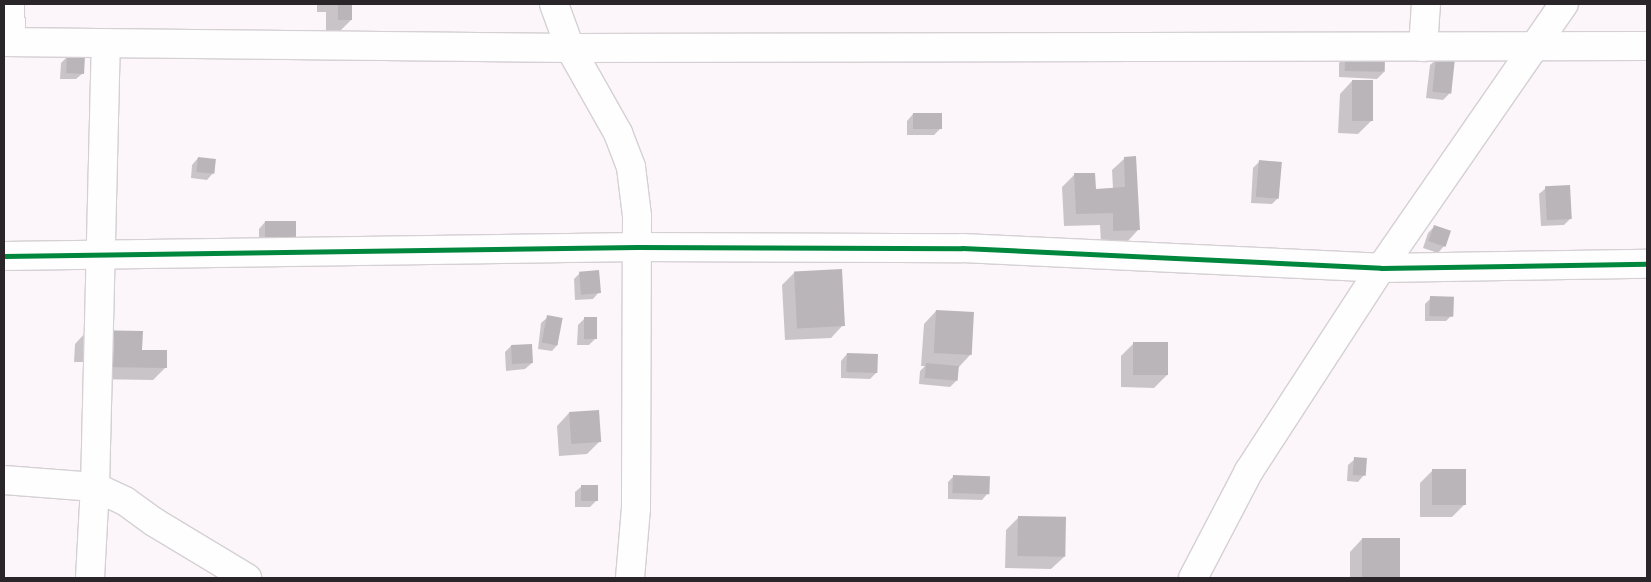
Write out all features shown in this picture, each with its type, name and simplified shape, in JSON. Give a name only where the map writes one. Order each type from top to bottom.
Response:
[{"type":"street","points":[[10,4],[8,42],[570,48],[1647,46]]},
{"type":"street","points":[[554,4],[570,48],[618,133],[631,168],[637,216],[637,248],[636,508],[630,578]]},
{"type":"street","points":[[1423,47],[1426,4]]},
{"type":"street","points":[[1193,578],[1249,471],[1381,268],[1564,4]]},
{"type":"street","points":[[90,578],[95,487],[99,256],[106,43]]},
{"type":"street","points":[[4,256],[637,248],[962,248],[1381,268],[1647,264]]},
{"type":"street","points":[[4,480],[95,487],[125,501],[154,522],[247,578]]},
{"type":"building","points":[[338,4],[352,4],[352,20],[338,20]]},
{"type":"building","points":[[67,55],[85,56],[84,74],[66,73]]},
{"type":"building","points":[[1345,56],[1385,57],[1385,72],[1345,71]]},
{"type":"building","points":[[1436,57],[1455,59],[1451,94],[1432,92]]},
{"type":"building","points":[[1352,80],[1373,80],[1373,121],[1352,121]]},
{"type":"building","points":[[913,113],[942,113],[942,129],[913,129]]},
{"type":"building","points":[[1136,156],[1140,230],[1113,231],[1113,213],[1076,214],[1074,173],[1095,173],[1096,189],[1125,187],[1124,157]]},
{"type":"building","points":[[198,157],[216,159],[214,174],[196,172]]},
{"type":"building","points":[[1259,160],[1282,162],[1279,199],[1256,197]]},
{"type":"building","points":[[1570,185],[1572,219],[1547,220],[1545,186]]},
{"type":"building","points":[[265,221],[296,221],[296,240],[265,240]]},
{"type":"building","points":[[1434,225],[1451,231],[1445,247],[1428,241]]},
{"type":"building","points":[[842,269],[845,326],[797,328],[794,272]]},
{"type":"building","points":[[599,270],[601,293],[581,295],[579,272]]},
{"type":"building","points":[[1430,296],[1454,297],[1453,317],[1429,316]]},
{"type":"building","points":[[936,310],[974,312],[972,355],[934,353]]},
{"type":"building","points":[[547,315],[563,318],[557,346],[542,342]]},
{"type":"building","points":[[584,317],[597,317],[597,339],[584,339]]},
{"type":"building","points":[[87,330],[143,331],[142,350],[167,350],[167,368],[101,367]]},
{"type":"building","points":[[1133,342],[1168,342],[1168,375],[1133,375]]},
{"type":"building","points":[[532,344],[533,363],[512,364],[511,345]]},
{"type":"building","points":[[847,353],[878,354],[877,373],[846,372]]},
{"type":"building","points":[[926,363],[959,366],[958,381],[925,378]]},
{"type":"building","points":[[599,410],[601,442],[571,444],[569,412]]},
{"type":"building","points":[[1354,457],[1367,458],[1366,476],[1353,475]]},
{"type":"building","points":[[1432,469],[1466,469],[1466,505],[1432,505]]},
{"type":"building","points":[[953,475],[990,476],[989,494],[952,493]]},
{"type":"building","points":[[581,485],[598,485],[598,501],[581,501]]},
{"type":"building","points":[[1018,516],[1066,517],[1065,557],[1017,556]]},
{"type":"building","points":[[1362,538],[1400,538],[1400,578],[1362,578]]},
{"type":"cycle path","points":[[4,256],[637,247],[962,248],[1381,268],[1647,264]]}]
